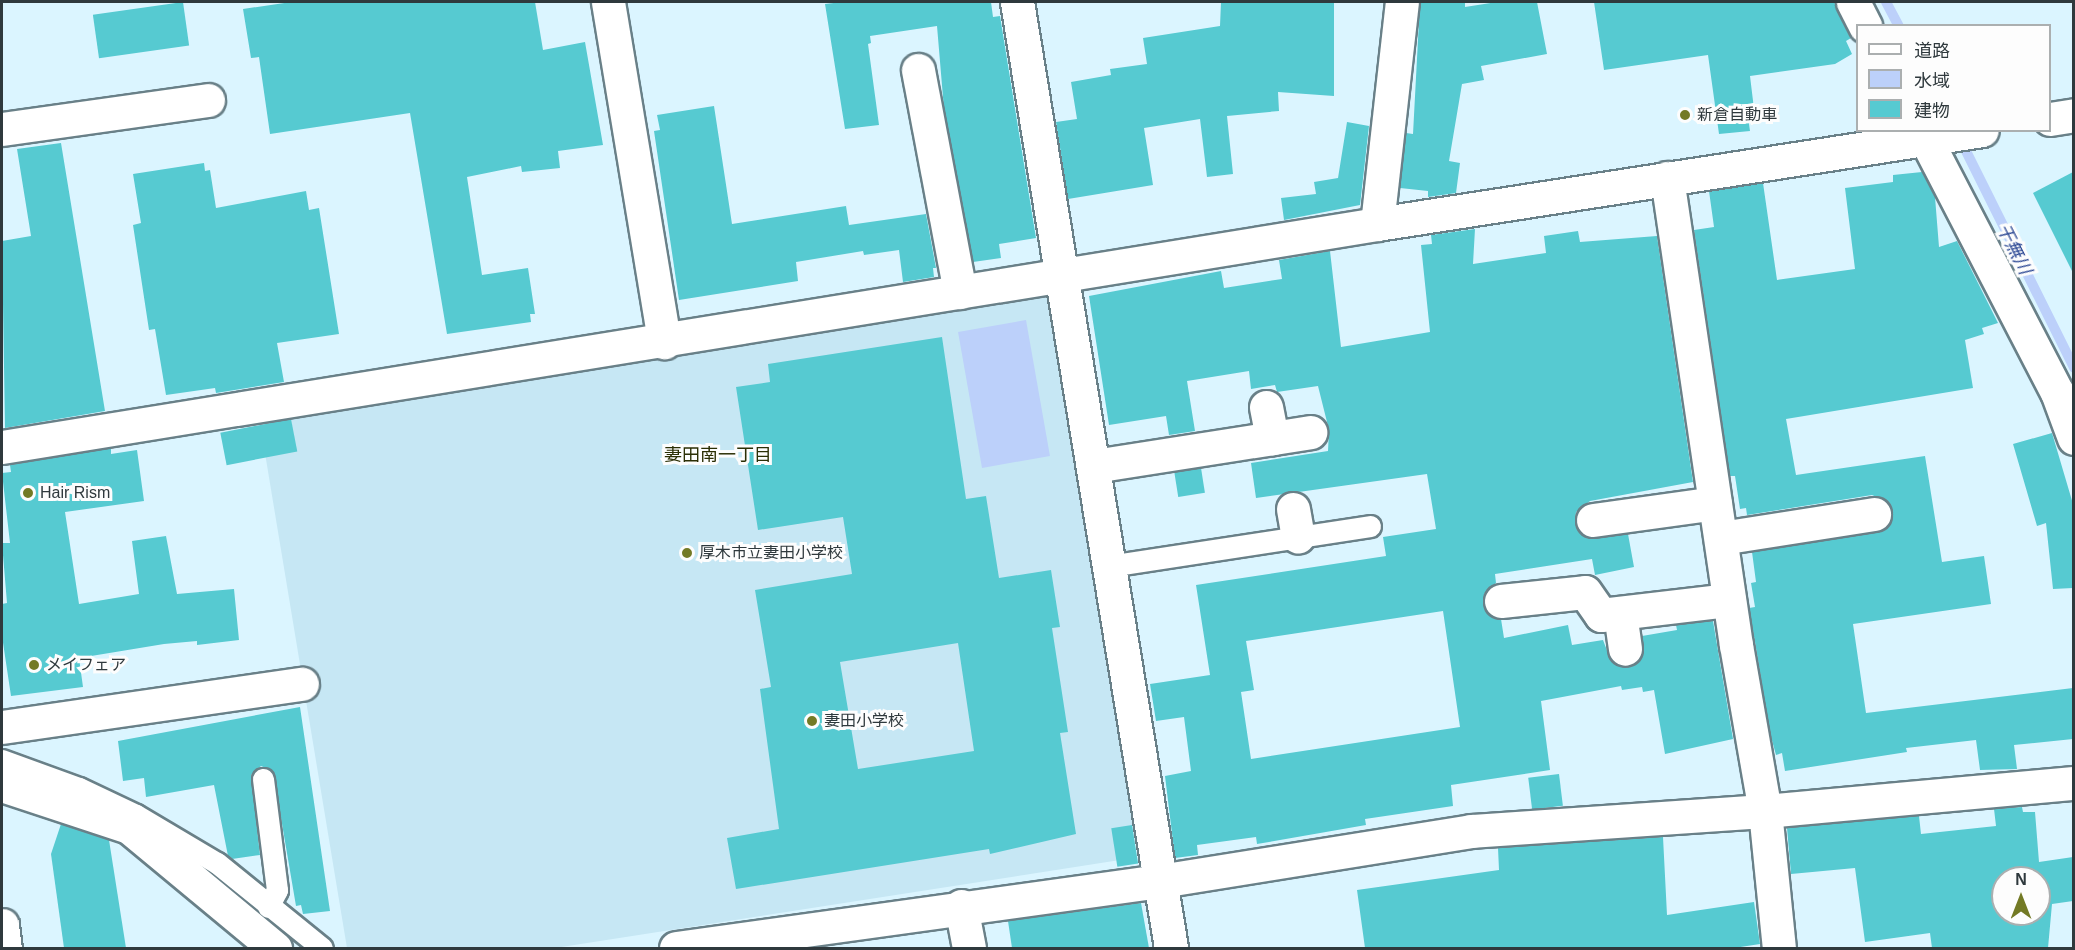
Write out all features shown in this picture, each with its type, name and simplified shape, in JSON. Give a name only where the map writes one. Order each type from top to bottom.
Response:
[{"type":"street","points":[[608,2],[664,342]]},
{"type":"street","points":[[1017,2],[1171,948]]},
{"type":"street","points":[[1377,224],[1402,2]]},
{"type":"street","points":[[1852,2],[1864,24]]},
{"type":"street","points":[[918,70],[913,106],[960,292]]},
{"type":"street","points":[[2,129],[208,100]]},
{"type":"street","points":[[2051,119],[2073,115]]},
{"type":"street","points":[[2,447],[664,342],[1928,135],[1968,132]]},
{"type":"street","points":[[1928,135],[2057,392],[2073,438]]},
{"type":"street","points":[[1666,178],[1729,600],[1765,812],[1779,948]]},
{"type":"street","points":[[1094,466],[1269,423],[1310,432]]},
{"type":"street","points":[[1593,520],[1715,503]]},
{"type":"street","points":[[1721,538],[1874,514]]},
{"type":"street","points":[[1501,601],[1585,592],[1601,615],[1729,600]]},
{"type":"street","points":[[1620,613],[1625,649]]},
{"type":"street","points":[[2,727],[302,684]]},
{"type":"street","points":[[676,948],[756,942],[961,906],[1160,881],[1471,831],[1765,812],[2073,783]]},
{"type":"street","points":[[2,785],[129,827],[274,948]]},
{"type":"street","points":[[961,906],[969,948]]},
{"type":"street","points":[[2,925],[5,948]]},
{"type":"lane","points":[[1109,566],[1295,523],[1370,526]]},
{"type":"lane","points":[[2,760],[79,788],[136,815],[217,863],[268,907],[322,948]]},
{"type":"lane","points":[[263,779],[277,890],[268,907]]},
{"type":"shaded area","name":"厚木市立妻田小学校","points":[[1035,286],[1057,301],[1135,842],[1120,860],[555,948],[347,948],[260,423]]},
{"type":"water","points":[[1026,320],[1050,456],[982,468],[958,332]]},
{"type":"building","points":[[183,2],[189,46],[99,58],[93,15]]},
{"type":"building","points":[[291,2],[535,2],[543,50],[585,42],[603,145],[558,151],[560,168],[522,172],[521,166],[467,177],[482,275],[528,268],[535,314],[530,314],[531,322],[447,334],[410,113],[270,134],[259,57],[251,58],[243,9]]},
{"type":"building","points":[[991,2],[993,17],[1000,16],[1036,238],[999,244],[1001,258],[973,262],[944,109],[937,26],[870,36],[871,43],[868,44],[879,125],[845,129],[825,4]]},
{"type":"building","points":[[1221,2],[1334,2],[1334,96],[1278,92],[1279,111],[1227,116],[1233,174],[1207,177],[1200,119],[1144,128],[1153,185],[1068,199],[1056,122],[1077,119],[1071,82],[1111,75],[1110,69],[1147,64],[1143,38],[1220,26]]},
{"type":"building","points":[[1420,2],[1465,2],[1465,7],[1497,2],[1537,2],[1547,54],[1481,66],[1484,80],[1462,84],[1449,161],[1460,163],[1456,193],[1428,197],[1428,191],[1400,188],[1406,133],[1413,134]]},
{"type":"building","points":[[1594,2],[1834,2],[1851,38],[1846,41],[1852,54],[1835,64],[1750,76],[1754,109],[1747,110],[1750,131],[1719,134],[1708,55],[1604,70]]},
{"type":"building","points":[[714,106],[732,224],[846,206],[849,225],[926,214],[936,268],[933,268],[934,277],[903,282],[899,250],[864,255],[863,251],[796,262],[798,281],[679,300],[654,131],[660,130],[657,115]]},
{"type":"building","points":[[1347,122],[1369,126],[1360,205],[1284,220],[1281,198],[1316,194],[1314,182],[1338,178]]},
{"type":"building","points":[[61,143],[105,411],[5,428],[2,241],[31,236],[17,149]]},
{"type":"building","points":[[204,163],[205,171],[210,170],[216,208],[306,191],[309,210],[319,208],[339,334],[277,343],[284,382],[216,393],[215,388],[166,395],[155,329],[149,330],[133,225],[141,223],[133,174]]},
{"type":"building","points":[[1922,172],[1935,197],[1939,247],[1957,241],[1998,323],[1982,328],[1984,334],[1965,340],[1973,388],[1786,419],[1796,475],[1925,456],[1942,562],[1984,556],[1991,604],[1853,624],[1866,713],[2073,688],[2073,739],[2014,745],[2017,769],[1980,770],[1976,740],[1906,748],[1907,752],[1785,771],[1782,753],[1776,755],[1770,733],[1749,608],[1755,607],[1751,583],[1756,582],[1752,552],[1877,532],[1891,521],[1892,511],[1888,502],[1872,495],[1747,515],[1746,508],[1740,509],[1735,476],[1730,476],[1694,230],[1714,227],[1709,191],[1763,183],[1777,280],[1855,269],[1845,188],[1893,182],[1893,175]]},
{"type":"building","points":[[2073,172],[2073,273],[2033,193]]},
{"type":"building","points":[[1475,229],[1473,264],[1546,253],[1544,236],[1578,231],[1580,242],[1657,236],[1693,482],[1590,501],[1576,512],[1575,523],[1585,537],[1628,534],[1634,567],[1595,575],[1592,559],[1495,574],[1496,583],[1484,594],[1486,612],[1501,619],[1504,638],[1568,625],[1572,645],[1603,640],[1611,661],[1627,668],[1642,657],[1642,636],[1677,630],[1676,625],[1713,621],[1733,739],[1665,754],[1654,690],[1643,692],[1642,687],[1622,690],[1621,686],[1541,701],[1550,770],[1451,785],[1453,806],[1365,819],[1366,825],[1257,844],[1256,837],[1197,845],[1198,855],[1175,858],[1165,776],[1191,771],[1184,717],[1156,721],[1150,684],[1210,675],[1196,585],[1386,556],[1383,537],[1436,529],[1427,474],[1256,498],[1251,463],[1328,451],[1329,430],[1318,386],[1277,392],[1275,385],[1251,389],[1249,371],[1187,381],[1195,431],[1169,435],[1166,416],[1109,425],[1089,296],[1221,271],[1224,288],[1282,279],[1279,260],[1330,251],[1341,347],[1430,332],[1421,245],[1432,244],[1431,235]],"holes":[[[1443,611],[1460,727],[1251,759],[1241,692],[1254,690],[1246,641]]]},
{"type":"building","points":[[942,337],[966,499],[986,496],[999,578],[1051,570],[1060,627],[1052,628],[1068,732],[1060,733],[1076,834],[990,854],[989,849],[736,889],[727,838],[779,829],[760,689],[771,687],[755,590],[852,574],[843,517],[758,530],[736,387],[770,382],[768,364]],"holes":[[[958,643],[974,751],[858,769],[840,662]]]},
{"type":"building","points":[[291,419],[297,451],[227,465],[220,433]]},
{"type":"building","points":[[2052,433],[2073,504],[2073,588],[2053,589],[2046,523],[2037,526],[2013,444]]},
{"type":"building","points":[[111,448],[111,454],[137,450],[144,501],[65,512],[79,604],[139,594],[132,541],[166,536],[177,594],[234,589],[239,640],[197,645],[197,641],[164,644],[79,658],[83,687],[11,696],[2,636],[2,604],[7,603],[2,543],[10,543],[2,473],[11,472],[10,465]]},
{"type":"building","points":[[1201,468],[1205,493],[1178,497],[1174,472]]},
{"type":"building","points":[[300,707],[330,911],[303,914],[301,905],[296,906],[273,771],[261,766],[251,775],[260,855],[232,859],[228,856],[214,785],[146,797],[144,778],[123,781],[118,741]]},
{"type":"building","points":[[1559,774],[1563,806],[1532,810],[1528,778]]},
{"type":"building","points":[[2022,807],[2023,812],[2035,812],[2039,862],[2073,857],[2073,901],[2052,904],[2051,915],[2051,866],[1991,866],[1991,926],[2050,926],[2048,948],[1932,948],[1930,933],[1865,942],[1855,868],[1791,874],[1787,828],[1919,816],[1921,834],[1996,826],[1994,809]]},
{"type":"building","points":[[61,824],[109,840],[126,948],[64,948],[51,854]]},
{"type":"building","points":[[1132,825],[1138,864],[1117,867],[1111,828]]},
{"type":"building","points":[[1663,837],[1667,915],[1754,902],[1760,944],[1734,948],[1365,948],[1357,890],[1499,870],[1498,848]]},
{"type":"building","points":[[1141,903],[1149,948],[1012,948],[1008,921]]},
{"type":"waterway","name":"干無川","points":[[1886,2],[1898,24]]},
{"type":"waterway","name":"干無川","points":[[1960,139],[2074,368]]},
{"type":"place","name":"新倉自動車","points":[[1685,115]]},
{"type":"place","name":"Hair Rism","points":[[28,493]]},
{"type":"place","name":"厚木市立妻田小学校","points":[[687,553]]},
{"type":"place","name":"メイフェア","points":[[34,665]]},
{"type":"place","name":"妻田小学校","points":[[812,721]]},
{"type":"district","name":"妻田南一丁目","points":[[718,455]]}]
